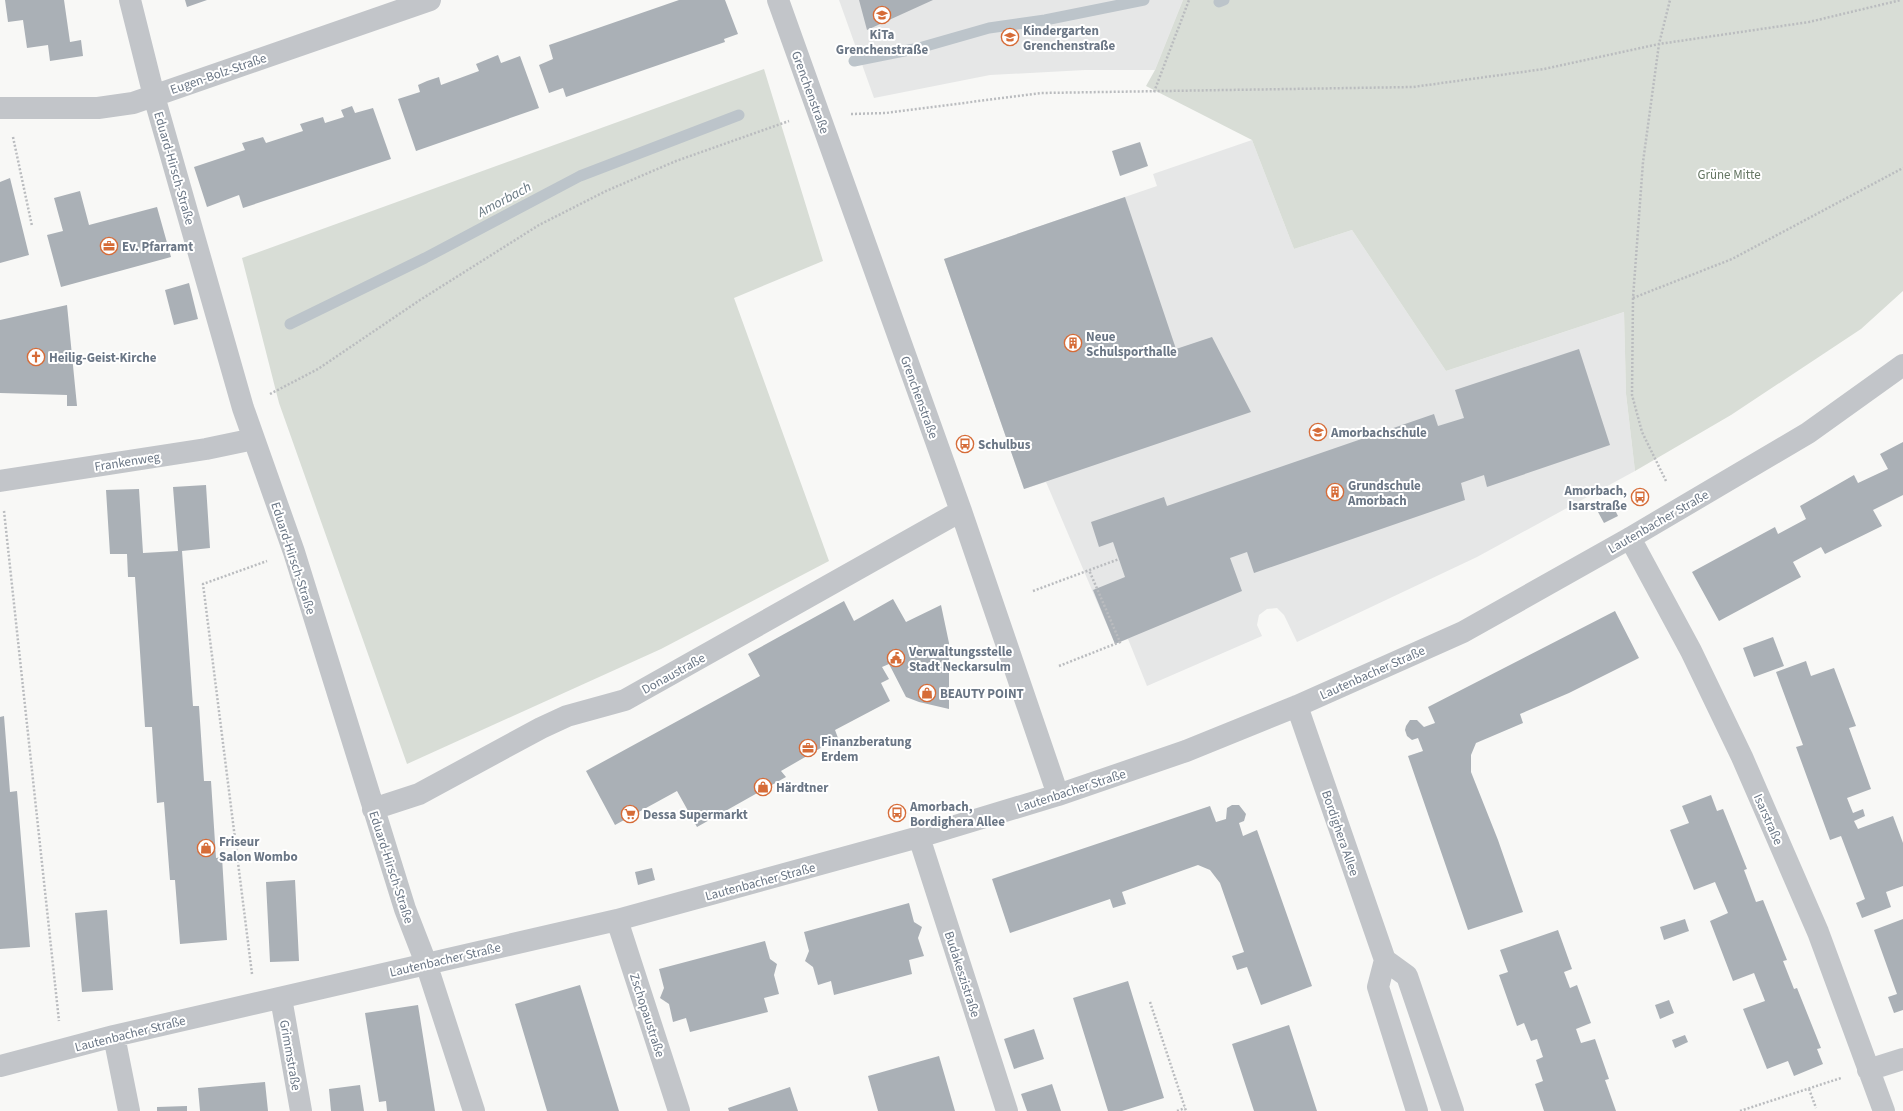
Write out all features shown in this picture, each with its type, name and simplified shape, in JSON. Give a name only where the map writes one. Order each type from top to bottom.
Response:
[{"type":"street","name":"Eduard-Hirsch-Straße","points":[[130,0],[154,96],[243,408],[294,552],[405,909],[426,963],[474,1111]]},
{"type":"street","name":"Eugen-Bolz-Straße","points":[[3,108],[98,108],[133,103],[430,0]]},
{"type":"street","name":"Grenchenstraße","points":[[778,0],[961,511],[1058,795]]},
{"type":"street","name":"Lautenbacher Straße","points":[[0,1066],[114,1036],[617,920],[919,837],[1058,795],[1186,751],[1297,706],[1463,632],[1630,538],[1808,433],[1903,365]]},
{"type":"street","name":"Frankenweg","points":[[0,481],[206,449],[254,439]]},
{"type":"street","name":"Donaustraße","points":[[374,809],[419,794],[541,728],[567,716],[625,700],[961,511]]},
{"type":"street","name":"Isarstraße","points":[[1630,538],[1691,651],[1742,757],[1818,932],[1884,1111]]},
{"type":"street","name":"Bordighera Allee","points":[[1297,706],[1385,960]]},
{"type":"street","name":"Budakeszistraße","points":[[919,837],[1007,1111]]},
{"type":"street","name":"Zschopaustraße","points":[[617,920],[679,1111]]},
{"type":"street","points":[[1418,1111],[1378,986],[1385,960],[1407,976],[1453,1111]]},
{"type":"street","name":"Grimmstraße","points":[[281,998],[301,1111]]},
{"type":"street","points":[[114,1036],[129,1111]]},
{"type":"street","points":[[1868,1070],[1903,1059]]},
{"type":"path","points":[[1154,92],[1190,0]]},
{"type":"path","points":[[1670,0],[1659,44],[1643,162],[1633,298],[1632,395],[1642,432],[1656,465],[1681,508]]},
{"type":"path","points":[[857,114],[886,113],[1041,93],[1413,87],[1544,69],[1659,44],[1809,22],[1901,0]]},
{"type":"path","points":[[3,108],[32,226]]},
{"type":"path","points":[[243,408],[318,369],[420,300],[539,225],[606,191],[676,162],[818,112]]},
{"type":"path","points":[[1633,298],[1732,259],[1903,168]]},
{"type":"path","points":[[0,481],[62,1050]]},
{"type":"path","points":[[256,1004],[203,584],[294,552]]},
{"type":"path","points":[[1033,591],[1119,559]]},
{"type":"path","points":[[1059,666],[1120,642],[1089,570]]},
{"type":"path","points":[[1150,1002],[1185,1110],[1177,1111]]},
{"type":"path","points":[[1740,1111],[1868,1070]]},
{"type":"path","points":[[1809,1088],[1816,1108]]},
{"type":"shaded area","name":"Kindergarten Grenchenstraße","points":[[839,0],[1183,0],[1155,70],[1085,70],[990,75],[874,98]]},
{"type":"shaded area","name":"Amorbachschule","points":[[1252,140],[1294,249],[1352,230],[1446,371],[1624,312],[1626,394],[1635,471],[1477,557],[1297,642],[1284,615],[1277,608],[1267,609],[1259,615],[1257,625],[1262,636],[1147,686],[1128,639],[1115,644],[1046,482],[1024,489],[944,259],[1157,186],[1153,174]]},
{"type":"green space","name":"Grüne Mitte","points":[[1183,0],[1903,0],[1903,291],[1861,329],[1731,415],[1635,471],[1626,394],[1624,312],[1446,371],[1352,230],[1294,249],[1252,140],[1146,86],[1155,70]]},
{"type":"green space","points":[[764,69],[823,261],[734,298],[829,561],[661,649],[407,764],[279,403],[242,258]]},
{"type":"building","points":[[5,0],[64,0],[70,42],[81,40],[83,56],[50,61],[48,45],[27,48],[23,20],[8,22]]},
{"type":"building","points":[[185,0],[207,0],[187,7]]},
{"type":"building","points":[[679,0],[725,0],[738,34],[724,39],[725,42],[566,97],[563,88],[549,93],[539,65],[553,59],[549,45]]},
{"type":"building","name":"KiTa Grenchenstraße","points":[[859,0],[933,0],[867,30]]},
{"type":"building","points":[[498,55],[501,63],[520,56],[539,108],[416,151],[398,99],[420,92],[418,85],[427,81],[439,77],[441,85],[479,71],[476,64]]},
{"type":"building","points":[[352,106],[355,113],[373,108],[391,159],[243,208],[239,195],[207,207],[194,167],[245,150],[242,143],[263,137],[266,143],[303,131],[300,124],[323,117],[325,123],[344,117],[341,110]]},
{"type":"building","points":[[1140,142],[1148,166],[1120,176],[1112,151]]},
{"type":"building","points":[[10,178],[29,255],[0,263],[0,182]]},
{"type":"building","name":"Ev. Pfarramt","points":[[80,191],[89,225],[157,207],[171,257],[61,287],[47,235],[63,231],[54,198]]},
{"type":"building","name":"Neue Schulsporthalle","points":[[1125,197],[1176,349],[1212,337],[1251,412],[1024,489],[944,259]]},
{"type":"building","points":[[189,283],[198,319],[174,325],[165,290]]},
{"type":"building","name":"Heilig-Geist-Kirche","points":[[67,305],[77,406],[67,406],[67,395],[0,393],[0,320]]},
{"type":"building","name":"Grundschule Amorbach","points":[[1579,349],[1610,445],[1487,487],[1484,475],[1461,483],[1465,500],[1254,573],[1247,552],[1230,558],[1242,591],[1115,644],[1093,590],[1125,577],[1113,542],[1099,547],[1091,522],[1164,497],[1167,506],[1434,414],[1438,426],[1464,418],[1455,390]]},
{"type":"building","points":[[1903,442],[1903,495],[1873,510],[1882,526],[1825,554],[1821,547],[1793,562],[1801,577],[1719,621],[1692,572],[1775,527],[1778,534],[1806,519],[1800,506],[1854,475],[1858,483],[1888,469],[1880,454]]},
{"type":"building","points":[[206,485],[210,548],[182,551],[193,706],[199,706],[204,781],[211,781],[216,858],[222,857],[227,940],[180,944],[175,880],[170,880],[164,802],[157,803],[152,727],[145,727],[135,577],[128,577],[127,554],[110,554],[106,490],[139,489],[143,553],[178,551],[173,487]]},
{"type":"building","points":[[1612,504],[1618,516],[1604,523],[1598,512]]},
{"type":"building","points":[[893,599],[906,622],[941,605],[949,643],[949,709],[919,702],[906,697],[889,664],[882,667],[889,679],[881,683],[890,701],[835,730],[838,738],[781,771],[786,777],[697,827],[677,791],[615,825],[586,771],[760,676],[748,654],[844,601],[854,621]]},
{"type":"building","points":[[1615,611],[1639,658],[1569,693],[1520,714],[1523,723],[1476,743],[1471,755],[1471,772],[1498,840],[1523,912],[1468,930],[1408,756],[1423,751],[1418,738],[1412,740],[1407,736],[1405,730],[1406,726],[1410,720],[1417,720],[1424,727],[1435,723],[1428,707]]},
{"type":"building","points":[[1773,637],[1784,666],[1754,677],[1743,648]]},
{"type":"building","points":[[1806,661],[1811,676],[1834,668],[1856,726],[1849,728],[1871,789],[1847,798],[1853,813],[1863,809],[1865,816],[1854,821],[1858,829],[1893,816],[1903,843],[1903,886],[1886,892],[1891,907],[1862,918],[1856,903],[1865,899],[1841,836],[1830,840],[1796,747],[1803,745],[1776,672]]},
{"type":"building","points":[[4,716],[10,792],[17,791],[30,947],[0,949],[0,717]]},
{"type":"building","points":[[1711,795],[1717,811],[1723,809],[1747,869],[1744,870],[1756,902],[1763,900],[1787,960],[1783,961],[1794,989],[1797,988],[1821,1048],[1817,1049],[1823,1064],[1794,1076],[1788,1061],[1767,1069],[1743,1009],[1765,1001],[1754,973],[1733,981],[1710,921],[1728,913],[1715,882],[1694,890],[1670,830],[1689,823],[1682,806]]},
{"type":"building","points":[[1232,805],[1239,805],[1246,814],[1244,821],[1239,823],[1243,836],[1257,830],[1312,986],[1261,1005],[1247,967],[1237,970],[1232,956],[1244,952],[1220,883],[1210,870],[1198,865],[1122,892],[1126,904],[1113,908],[1110,899],[1010,933],[992,879],[1210,806],[1216,822],[1226,819],[1227,808]]},
{"type":"building","points":[[652,868],[655,880],[638,885],[635,872]]},
{"type":"building","points":[[295,880],[299,961],[270,962],[266,882]]},
{"type":"building","points":[[909,903],[914,922],[922,927],[918,938],[924,956],[909,960],[912,974],[834,995],[831,981],[818,985],[813,967],[805,961],[809,951],[804,932]]},
{"type":"building","points":[[107,910],[113,990],[82,992],[75,913]]},
{"type":"building","points":[[1685,919],[1689,931],[1664,940],[1660,927]]},
{"type":"building","points":[[1903,919],[1903,1010],[1894,1013],[1888,997],[1897,994],[1874,930]]},
{"type":"building","points":[[1558,930],[1572,969],[1564,972],[1570,988],[1577,985],[1591,1023],[1576,1029],[1581,1043],[1595,1039],[1609,1079],[1605,1080],[1616,1111],[1544,1111],[1535,1084],[1543,1081],[1536,1060],[1543,1057],[1537,1039],[1531,1041],[1524,1023],[1517,1026],[1499,975],[1508,972],[1500,950]]},
{"type":"building","points":[[765,941],[770,959],[777,964],[774,975],[779,994],[764,998],[768,1012],[690,1032],[686,1018],[673,1022],[669,1004],[660,998],[664,988],[659,969]]},
{"type":"building","points":[[1128,981],[1164,1098],[1122,1111],[1108,1111],[1073,998]]},
{"type":"building","points":[[580,985],[619,1111],[547,1111],[515,1004]]},
{"type":"building","points":[[1669,1000],[1674,1013],[1660,1019],[1655,1005]]},
{"type":"building","points":[[418,1005],[435,1111],[387,1111],[386,1101],[379,1102],[365,1013]]},
{"type":"building","points":[[1289,1025],[1317,1111],[1254,1111],[1232,1044]]},
{"type":"building","points":[[1034,1029],[1044,1059],[1014,1069],[1004,1039]]},
{"type":"building","points":[[1685,1035],[1688,1042],[1675,1048],[1672,1040]]},
{"type":"building","points":[[939,1056],[955,1111],[878,1111],[868,1076]]},
{"type":"building","points":[[265,1082],[268,1111],[200,1111],[198,1088]]},
{"type":"building","points":[[1052,1084],[1061,1111],[1027,1111],[1021,1094]]},
{"type":"building","points":[[360,1085],[364,1111],[331,1111],[329,1089]]},
{"type":"building","points":[[790,1087],[798,1111],[729,1111],[728,1108]]},
{"type":"building","points":[[187,1106],[187,1111],[157,1111],[157,1107]]},
{"type":"waterway","name":"Amorbach","points":[[854,61],[919,48],[989,28],[1045,20],[1144,0]]},
{"type":"waterway","name":"Amorbach","points":[[1219,2],[1224,0]]},
{"type":"waterway","name":"Amorbach","points":[[290,324],[425,258],[580,176],[739,115]]},
{"type":"place","name":"KiTa Grenchenstraße","points":[[882,15]]},
{"type":"place","name":"Kindergarten Grenchenstraße","points":[[1010,37]]},
{"type":"place","name":"Ev. Pfarramt","points":[[109,246]]},
{"type":"place","name":"Neue Schulsporthalle","points":[[1073,343]]},
{"type":"place","name":"Heilig-Geist-Kirche","points":[[36,357]]},
{"type":"place","name":"Amorbachschule","points":[[1318,432]]},
{"type":"place","name":"Schulbus","points":[[965,444]]},
{"type":"place","name":"Grundschule Amorbach","points":[[1335,492]]},
{"type":"place","name":"Amorbach, Isarstraße","points":[[1640,497]]},
{"type":"place","name":"Verwaltungsstelle Stadt Neckarsulm","points":[[896,658]]},
{"type":"place","name":"BEAUTY POINT","points":[[927,693]]},
{"type":"place","name":"Finanzberatung Erdem","points":[[808,748]]},
{"type":"place","name":"Härdtner","points":[[763,787]]},
{"type":"place","name":"Amorbach, Bordighera Allee","points":[[897,813]]},
{"type":"place","name":"Dessa Supermarkt","points":[[630,814]]},
{"type":"place","name":"Friseur Salon Wombo","points":[[206,848]]}]
